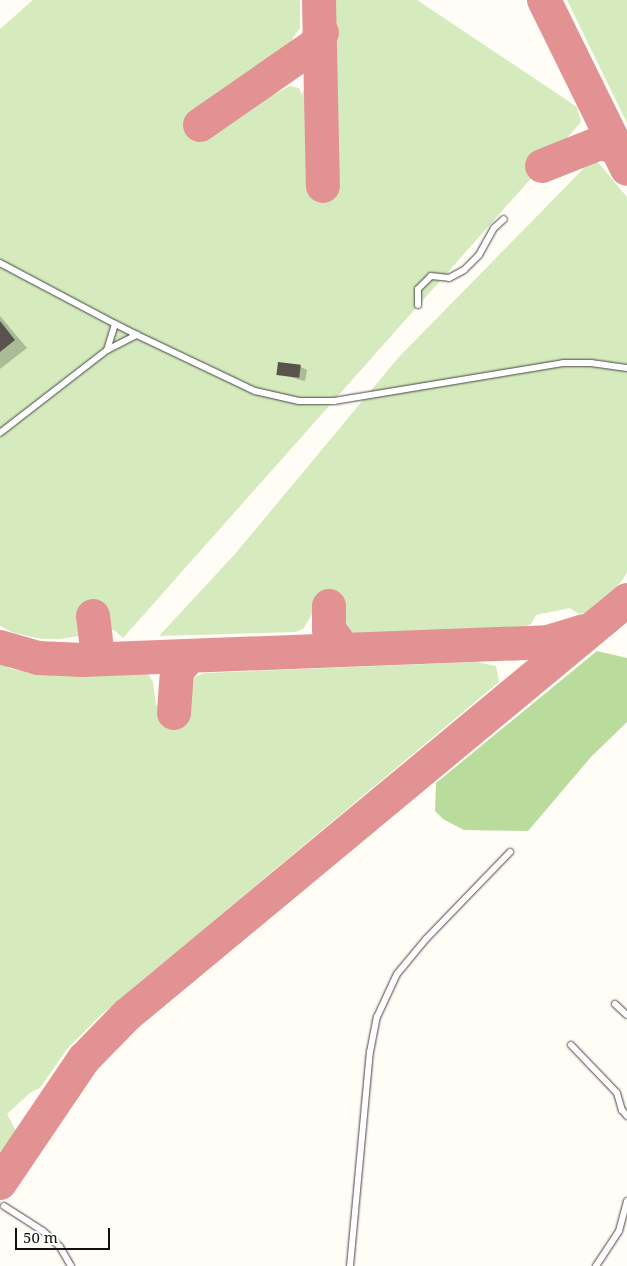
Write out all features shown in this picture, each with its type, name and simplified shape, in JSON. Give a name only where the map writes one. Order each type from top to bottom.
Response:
[{"type":"lane","points":[[418,305],[418,289],[432,276],[449,278],[464,270],[479,255],[494,228],[504,219]]},
{"type":"lane","points":[[0,263],[115,324],[255,391],[299,401],[334,401],[556,364],[591,363],[627,368]]},
{"type":"lane","points":[[107,350],[115,324]]},
{"type":"lane","points":[[0,433],[107,350],[137,335]]},
{"type":"lane","points":[[350,1266],[370,1052],[378,1017],[397,974],[426,939],[510,852]]},
{"type":"lane","points":[[616,1004],[627,1015]]},
{"type":"lane","points":[[571,1045],[617,1093],[622,1110],[627,1116]]},
{"type":"lane","points":[[596,1266],[618,1231],[627,1200]]},
{"type":"lane","points":[[4,1206],[43,1231],[60,1248],[71,1266]]},
{"type":"green space","points":[[33,0],[300,0],[300,28],[293,38],[275,94],[290,86],[299,88],[302,95],[333,0],[417,0],[577,107],[581,122],[123,638],[114,630],[60,639],[42,639],[14,633],[0,626],[0,29]]},
{"type":"green space","points":[[567,0],[627,0],[627,123]]},
{"type":"green space","points":[[597,161],[627,197],[627,573],[620,583],[585,613],[579,614],[570,608],[536,615],[531,624],[519,629],[355,634],[349,630],[343,613],[312,614],[303,629],[295,632],[159,636],[235,554],[398,358],[590,162]]},
{"type":"green space","points":[[597,651],[627,658],[627,722],[591,757],[528,831],[464,830],[443,819],[435,811],[436,783]]},
{"type":"green space","points":[[477,662],[496,666],[499,682],[101,1015],[67,1049],[40,1088],[31,1092],[7,1114],[16,1131],[0,1152],[0,663],[11,669],[57,676],[139,672],[148,674],[153,682],[156,705],[190,704],[192,678],[205,673]]},
{"type":"building","points":[[0,321],[15,340],[0,352]]},
{"type":"building","points":[[278,362],[301,365],[299,378],[276,375]]},
{"type":"taxiway","points":[[319,0],[323,186]]},
{"type":"taxiway","points":[[544,0],[627,169]]},
{"type":"taxiway","points":[[200,125],[315,45],[322,33]]},
{"type":"taxiway","points":[[542,166],[600,143],[608,145]]},
{"type":"taxiway","points":[[0,1183],[84,1059],[127,1015],[627,600]]},
{"type":"taxiway","points":[[329,606],[329,629],[340,645]]},
{"type":"taxiway","points":[[93,616],[97,649],[102,655]]},
{"type":"taxiway","points":[[0,647],[38,658],[83,660],[548,642],[583,631]]},
{"type":"taxiway","points":[[174,713],[177,670],[184,663]]}]
